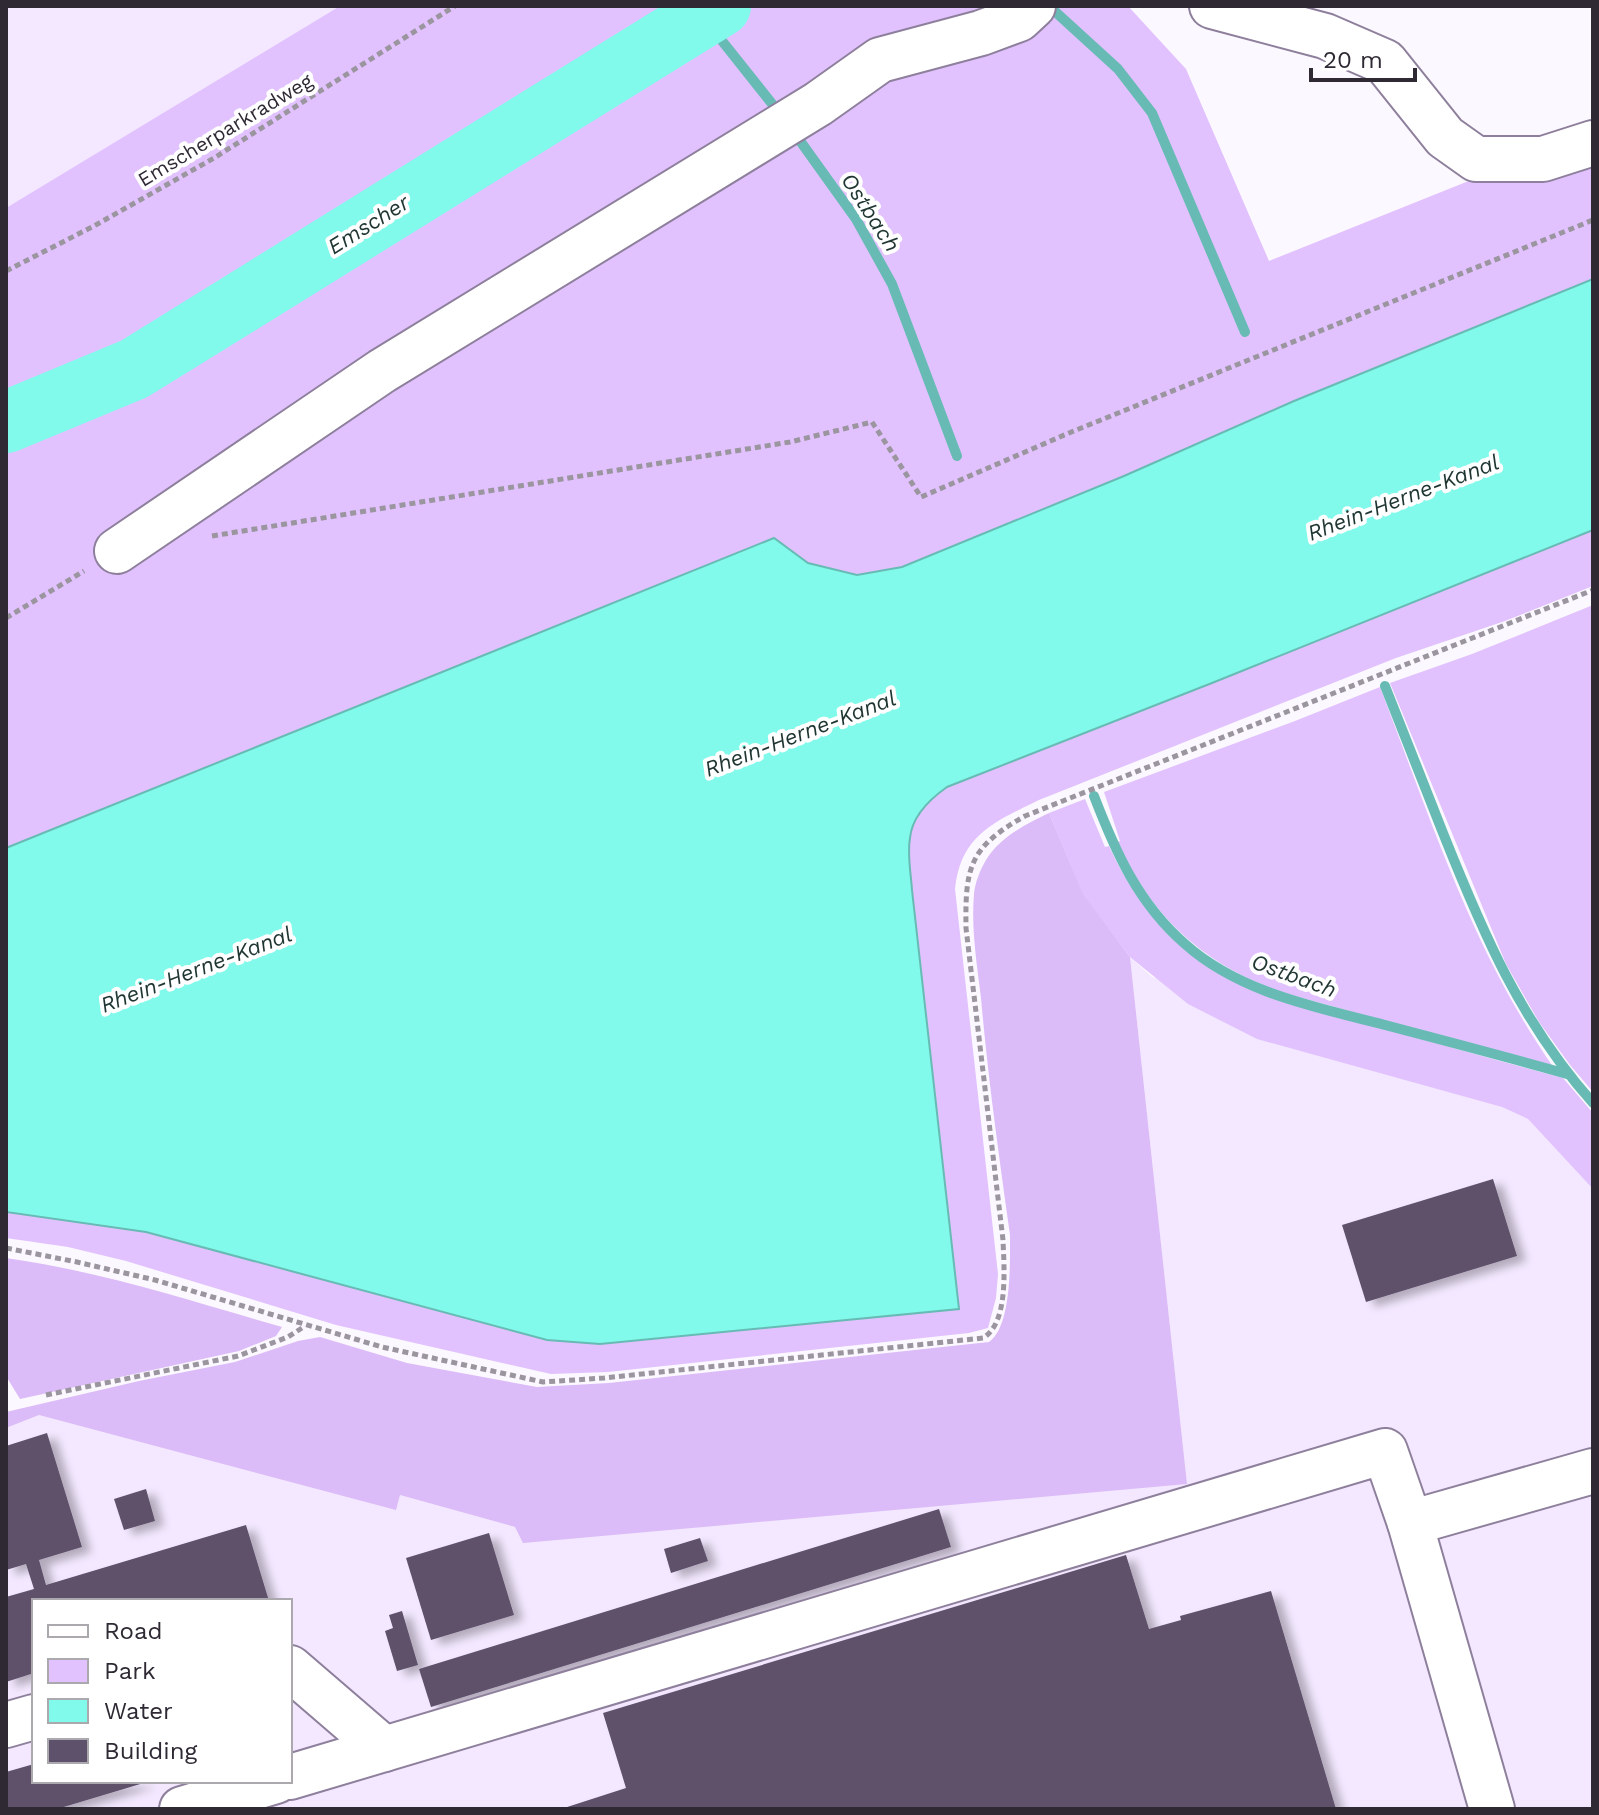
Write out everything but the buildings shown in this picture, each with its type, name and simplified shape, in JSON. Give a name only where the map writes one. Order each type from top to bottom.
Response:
[{"type":"lane","points":[[1212,6],[1325,36],[1385,62],[1445,137],[1476,159],[1543,159],[1593,143]]},
{"type":"lane","points":[[117,551],[382,371],[818,104],[880,60],[981,33],[1026,13]]},
{"type":"lane","points":[[292,1776],[1385,1451],[1410,1523],[1492,1809]]},
{"type":"lane","points":[[1410,1523],[1593,1471]]},
{"type":"lane","points":[[292,1670],[384,1749]]},
{"type":"lane","points":[[6,1725],[32,1718]]},
{"type":"lane","points":[[182,1809],[269,1783]]},
{"type":"path","name":"Emscherparkradweg","points":[[6,271],[94,226],[214,158],[455,6]]},
{"type":"path","points":[[209,536],[790,442],[872,422],[921,497],[1083,427],[1593,220]]},
{"type":"path","points":[[6,618],[117,551]]},
{"type":"path","points":[[6,1248],[155,1280],[382,1347],[543,1382],[983,1338],[992,1333],[998,1317],[1004,1273],[1003,1240],[966,928],[969,877],[974,860],[983,846],[999,831],[1025,816],[1593,590]]},
{"type":"path","points":[[46,1395],[238,1356],[288,1337],[305,1326]]},
{"type":"shaded area","points":[[6,6],[340,6],[6,208]]},
{"type":"shaded area","points":[[1049,813],[1083,894],[1130,957],[1187,1484],[523,1543],[515,1527],[400,1495],[396,1510],[39,1415],[6,1428],[6,1412],[235,1362],[320,1337],[407,1363],[537,1387],[609,1383],[989,1342],[997,1334],[1006,1308],[1010,1235],[976,959],[974,894],[982,868],[999,844]]},
{"type":"shaded area","points":[[1130,957],[1152,977],[1528,1119],[1593,1189],[1593,1809],[6,1809],[6,1428],[39,1415],[395,1509],[400,1495],[515,1527],[1187,1484]]},
{"type":"shaded area","points":[[6,1258],[111,1279],[282,1327],[276,1336],[239,1351],[20,1399],[6,1376]]},
{"type":"green space","points":[[340,6],[1128,6],[1186,69],[1269,261],[1593,131],[1593,279],[1294,401],[1124,476],[902,567],[857,575],[808,563],[774,538],[6,848],[6,208]]},
{"type":"green space","points":[[1593,530],[1593,586],[1505,621],[1396,658],[1039,800],[995,823],[973,842],[964,855],[955,889],[998,1274],[996,1298],[988,1328],[969,1333],[608,1372],[551,1374],[336,1325],[126,1261],[68,1247],[6,1238],[6,1212],[146,1232],[546,1340],[600,1344],[959,1308],[910,864],[912,830],[923,809],[947,787]]},
{"type":"green space","points":[[1593,605],[1593,1092],[1539,1022],[1506,964],[1390,683]]},
{"type":"green space","points":[[1380,687],[1455,883],[1500,978],[1554,1068],[1281,992],[1253,981],[1204,952],[1183,935],[1146,893],[1117,842],[1120,841],[1104,792]]},
{"type":"green space","points":[[1085,799],[1105,847],[1109,846],[1135,893],[1169,934],[1209,968],[1257,992],[1301,1007],[1563,1078],[1593,1113],[1593,1189],[1528,1119],[1502,1107],[1257,1039],[1188,1004],[1130,957],[1083,895],[1049,813]]},
{"type":"water","name":"Rhein-Herne-Kanal","points":[[1593,279],[1593,530],[947,787],[918,815],[911,830],[910,864],[959,1309],[600,1344],[547,1340],[146,1232],[6,1212],[6,848],[774,538],[808,563],[857,575],[902,567],[1124,476],[1294,401]]},
{"type":"waterway","name":"Emscher","points":[[6,422],[134,369],[720,6]]},
{"type":"waterway","name":"Ostbach","points":[[1049,6],[1118,69],[1152,113],[1245,332]]},
{"type":"waterway","name":"Ostbach","points":[[703,17],[781,115]]},
{"type":"waterway","name":"Ostbach","points":[[793,131],[856,219],[892,284],[957,456]]},
{"type":"waterway","name":"Ostbach","points":[[1385,686],[1489,941],[1544,1040],[1593,1103]]},
{"type":"waterway","name":"Ostbach","points":[[1094,796],[1120,857],[1154,912],[1185,944],[1230,975],[1306,1004],[1567,1074]]}]
